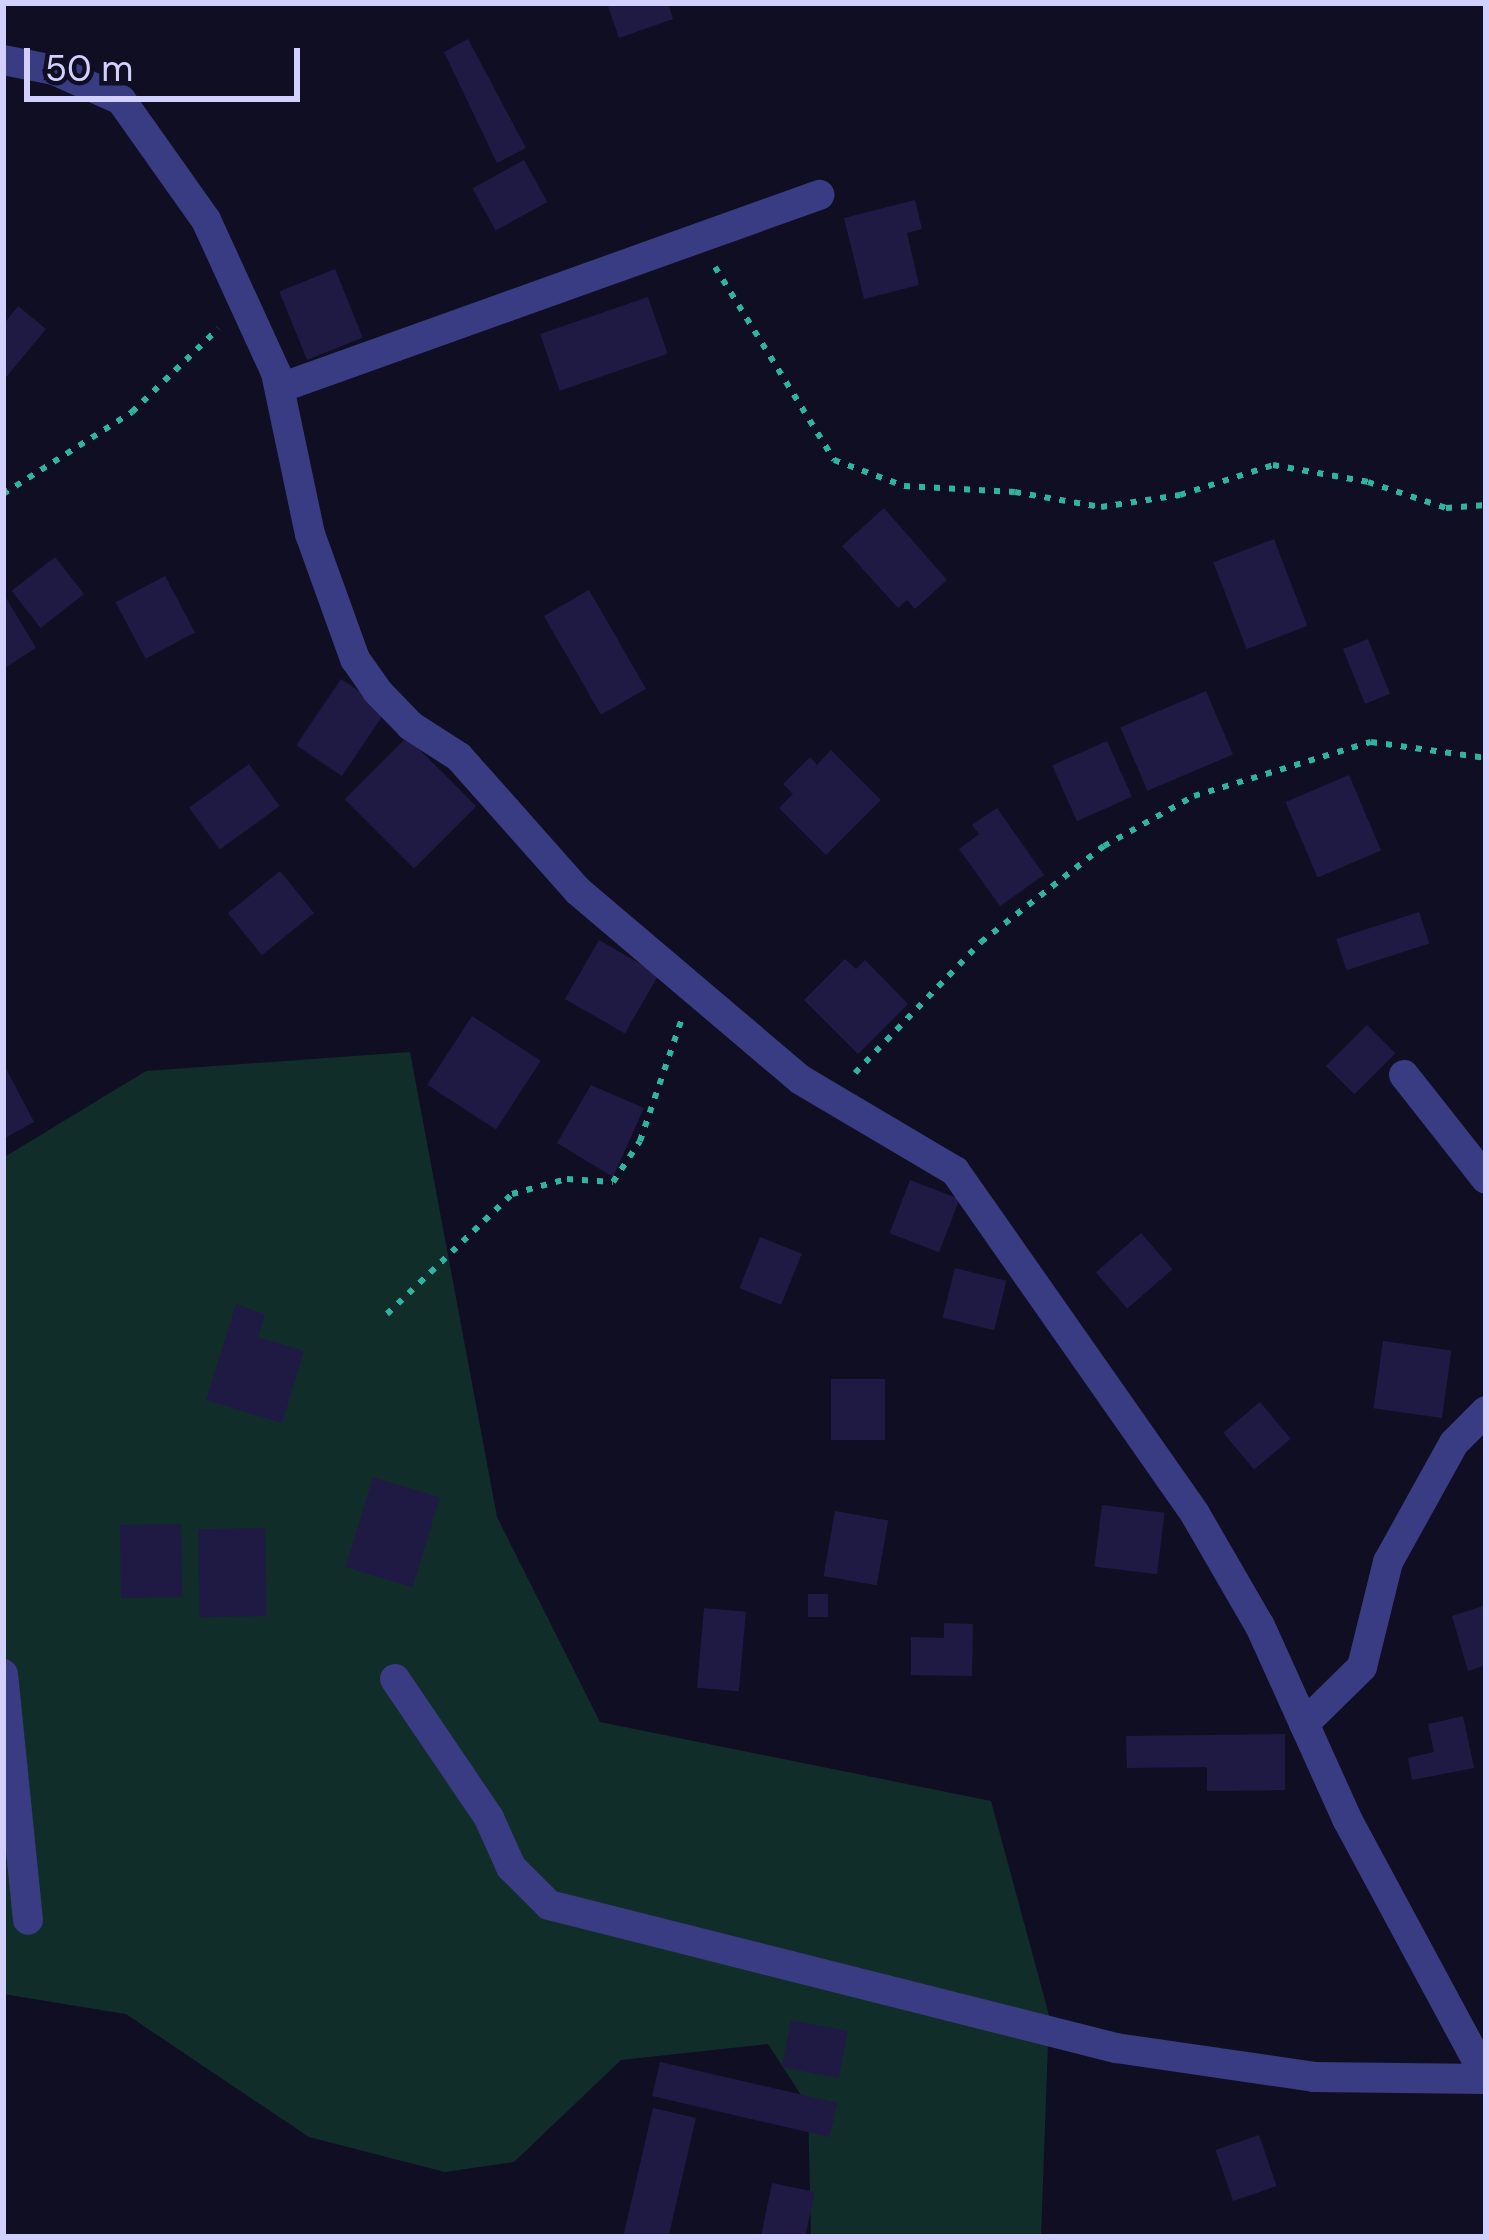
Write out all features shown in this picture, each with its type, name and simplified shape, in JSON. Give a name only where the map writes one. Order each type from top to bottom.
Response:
[{"type":"street","points":[[3,60],[54,70],[121,100],[206,220],[280,388],[310,534],[355,659],[411,726],[458,757],[578,891],[801,1080],[955,1171],[1195,1514],[1260,1626],[1347,1819],[1486,2078],[1314,2077],[1117,2048],[549,1906],[511,1867],[489,1818],[395,1679]]},
{"type":"street","points":[[280,388],[819,195]]},
{"type":"street","points":[[1404,1075],[1486,1179]]},
{"type":"street","points":[[1304,1724],[1362,1667],[1388,1562],[1454,1443],[1486,1411]]},
{"type":"street","points":[[3,1674],[28,1920]]},
{"type":"path","points":[[697,239],[834,460],[904,486],[1015,492],[1101,507],[1180,495],[1273,465],[1367,482],[1446,508],[1486,505]]},
{"type":"path","points":[[3,494],[131,412],[244,304]]},
{"type":"path","points":[[832,1097],[981,942],[1105,846],[1194,796],[1371,742],[1486,758]]},
{"type":"path","points":[[387,1314],[512,1194],[567,1179],[613,1182],[640,1142],[693,989]]},
{"type":"green space","points":[[410,1052],[497,1517],[600,1722],[991,1801],[1049,2015],[1041,2237],[811,2237],[808,2106],[768,2044],[621,2060],[514,2162],[445,2172],[309,2137],[126,2014],[3,1994],[3,1158],[146,1071]]},
{"type":"building","points":[[607,3],[668,3],[673,19],[619,38]]},
{"type":"building","points":[[468,39],[526,148],[497,163],[444,52]]},
{"type":"building","points":[[524,160],[547,202],[496,231],[472,189]]},
{"type":"building","points":[[915,200],[922,229],[907,233],[919,285],[864,299],[844,218]]},
{"type":"building","points":[[335,269],[363,338],[307,360],[279,291]]},
{"type":"building","points":[[648,297],[668,354],[560,391],[540,334]]},
{"type":"building","points":[[18,306],[46,329],[3,381],[3,325]]},
{"type":"building","points":[[884,508],[947,580],[915,609],[907,600],[898,608],[842,546]]},
{"type":"building","points":[[1274,539],[1307,626],[1247,649],[1213,562]]},
{"type":"building","points":[[55,557],[84,594],[41,628],[12,591]]},
{"type":"building","points":[[165,576],[195,633],[146,659],[116,602]]},
{"type":"building","points":[[589,590],[646,689],[601,715],[544,616]]},
{"type":"building","points":[[3,593],[36,648],[3,669]]},
{"type":"building","points":[[1368,639],[1390,694],[1365,704],[1343,649]]},
{"type":"building","points":[[341,679],[387,710],[342,776],[296,745]]},
{"type":"building","points":[[1206,691],[1233,755],[1147,791],[1120,727]]},
{"type":"building","points":[[407,737],[476,806],[414,869],[345,799]]},
{"type":"building","points":[[1107,741],[1132,797],[1077,821],[1052,765]]},
{"type":"building","points":[[831,750],[881,800],[826,855],[779,808],[793,794],[783,784],[810,757],[817,765]]},
{"type":"building","points":[[249,764],[280,806],[220,850],[189,807]]},
{"type":"building","points":[[1349,775],[1381,850],[1318,877],[1285,802]]},
{"type":"building","points":[[997,808],[1044,875],[1000,906],[959,849],[979,834],[972,825]]},
{"type":"building","points":[[280,871],[314,913],[262,955],[228,913]]},
{"type":"building","points":[[1419,912],[1429,943],[1346,970],[1336,939]]},
{"type":"building","points":[[599,940],[659,974],[625,1033],[565,999]]},
{"type":"building","points":[[845,959],[856,969],[865,960],[908,1004],[858,1054],[804,1000]]},
{"type":"building","points":[[472,1016],[541,1061],[496,1129],[427,1085]]},
{"type":"building","points":[[1367,1025],[1395,1053],[1354,1094],[1326,1066]]},
{"type":"building","points":[[3,1063],[34,1122],[3,1139]]},
{"type":"building","points":[[591,1085],[644,1108],[613,1177],[557,1143]]},
{"type":"building","points":[[910,1180],[959,1199],[939,1252],[890,1233]]},
{"type":"building","points":[[1141,1233],[1172,1269],[1127,1309],[1096,1272]]},
{"type":"building","points":[[760,1237],[802,1254],[781,1305],[739,1288]]},
{"type":"building","points":[[955,1268],[1006,1281],[994,1330],[943,1317]]},
{"type":"building","points":[[236,1304],[265,1314],[258,1337],[304,1351],[282,1423],[206,1400]]},
{"type":"building","points":[[1383,1341],[1451,1351],[1442,1418],[1374,1408]]},
{"type":"building","points":[[831,1379],[885,1379],[885,1440],[831,1440]]},
{"type":"building","points":[[1260,1402],[1291,1439],[1254,1470],[1223,1433]]},
{"type":"building","points":[[373,1477],[440,1497],[412,1587],[346,1567]]},
{"type":"building","points":[[1102,1505],[1165,1513],[1157,1574],[1094,1567]]},
{"type":"building","points":[[835,1511],[888,1520],[877,1585],[824,1576]]},
{"type":"building","points":[[181,1524],[182,1597],[121,1598],[120,1525]]},
{"type":"building","points":[[265,1528],[267,1616],[200,1617],[198,1529]]},
{"type":"building","points":[[808,1594],[828,1594],[828,1617],[808,1617]]},
{"type":"building","points":[[1486,1605],[1486,1665],[1468,1671],[1452,1616]]},
{"type":"building","points":[[704,1608],[746,1612],[739,1691],[697,1688]]},
{"type":"building","points":[[944,1623],[973,1624],[972,1676],[911,1675],[911,1637],[944,1638]]},
{"type":"building","points":[[1463,1716],[1474,1768],[1412,1780],[1408,1758],[1434,1752],[1428,1724]]},
{"type":"building","points":[[1285,1734],[1285,1790],[1207,1791],[1207,1767],[1127,1768],[1126,1736]]},
{"type":"building","points":[[791,2020],[848,2031],[839,2078],[782,2067]]},
{"type":"building","points":[[660,2062],[837,2103],[829,2137],[652,2096]]},
{"type":"building","points":[[653,2108],[696,2118],[668,2237],[623,2237]]},
{"type":"building","points":[[1259,2135],[1277,2186],[1233,2201],[1216,2150]]},
{"type":"building","points":[[772,2183],[815,2192],[805,2237],[761,2237]]}]
